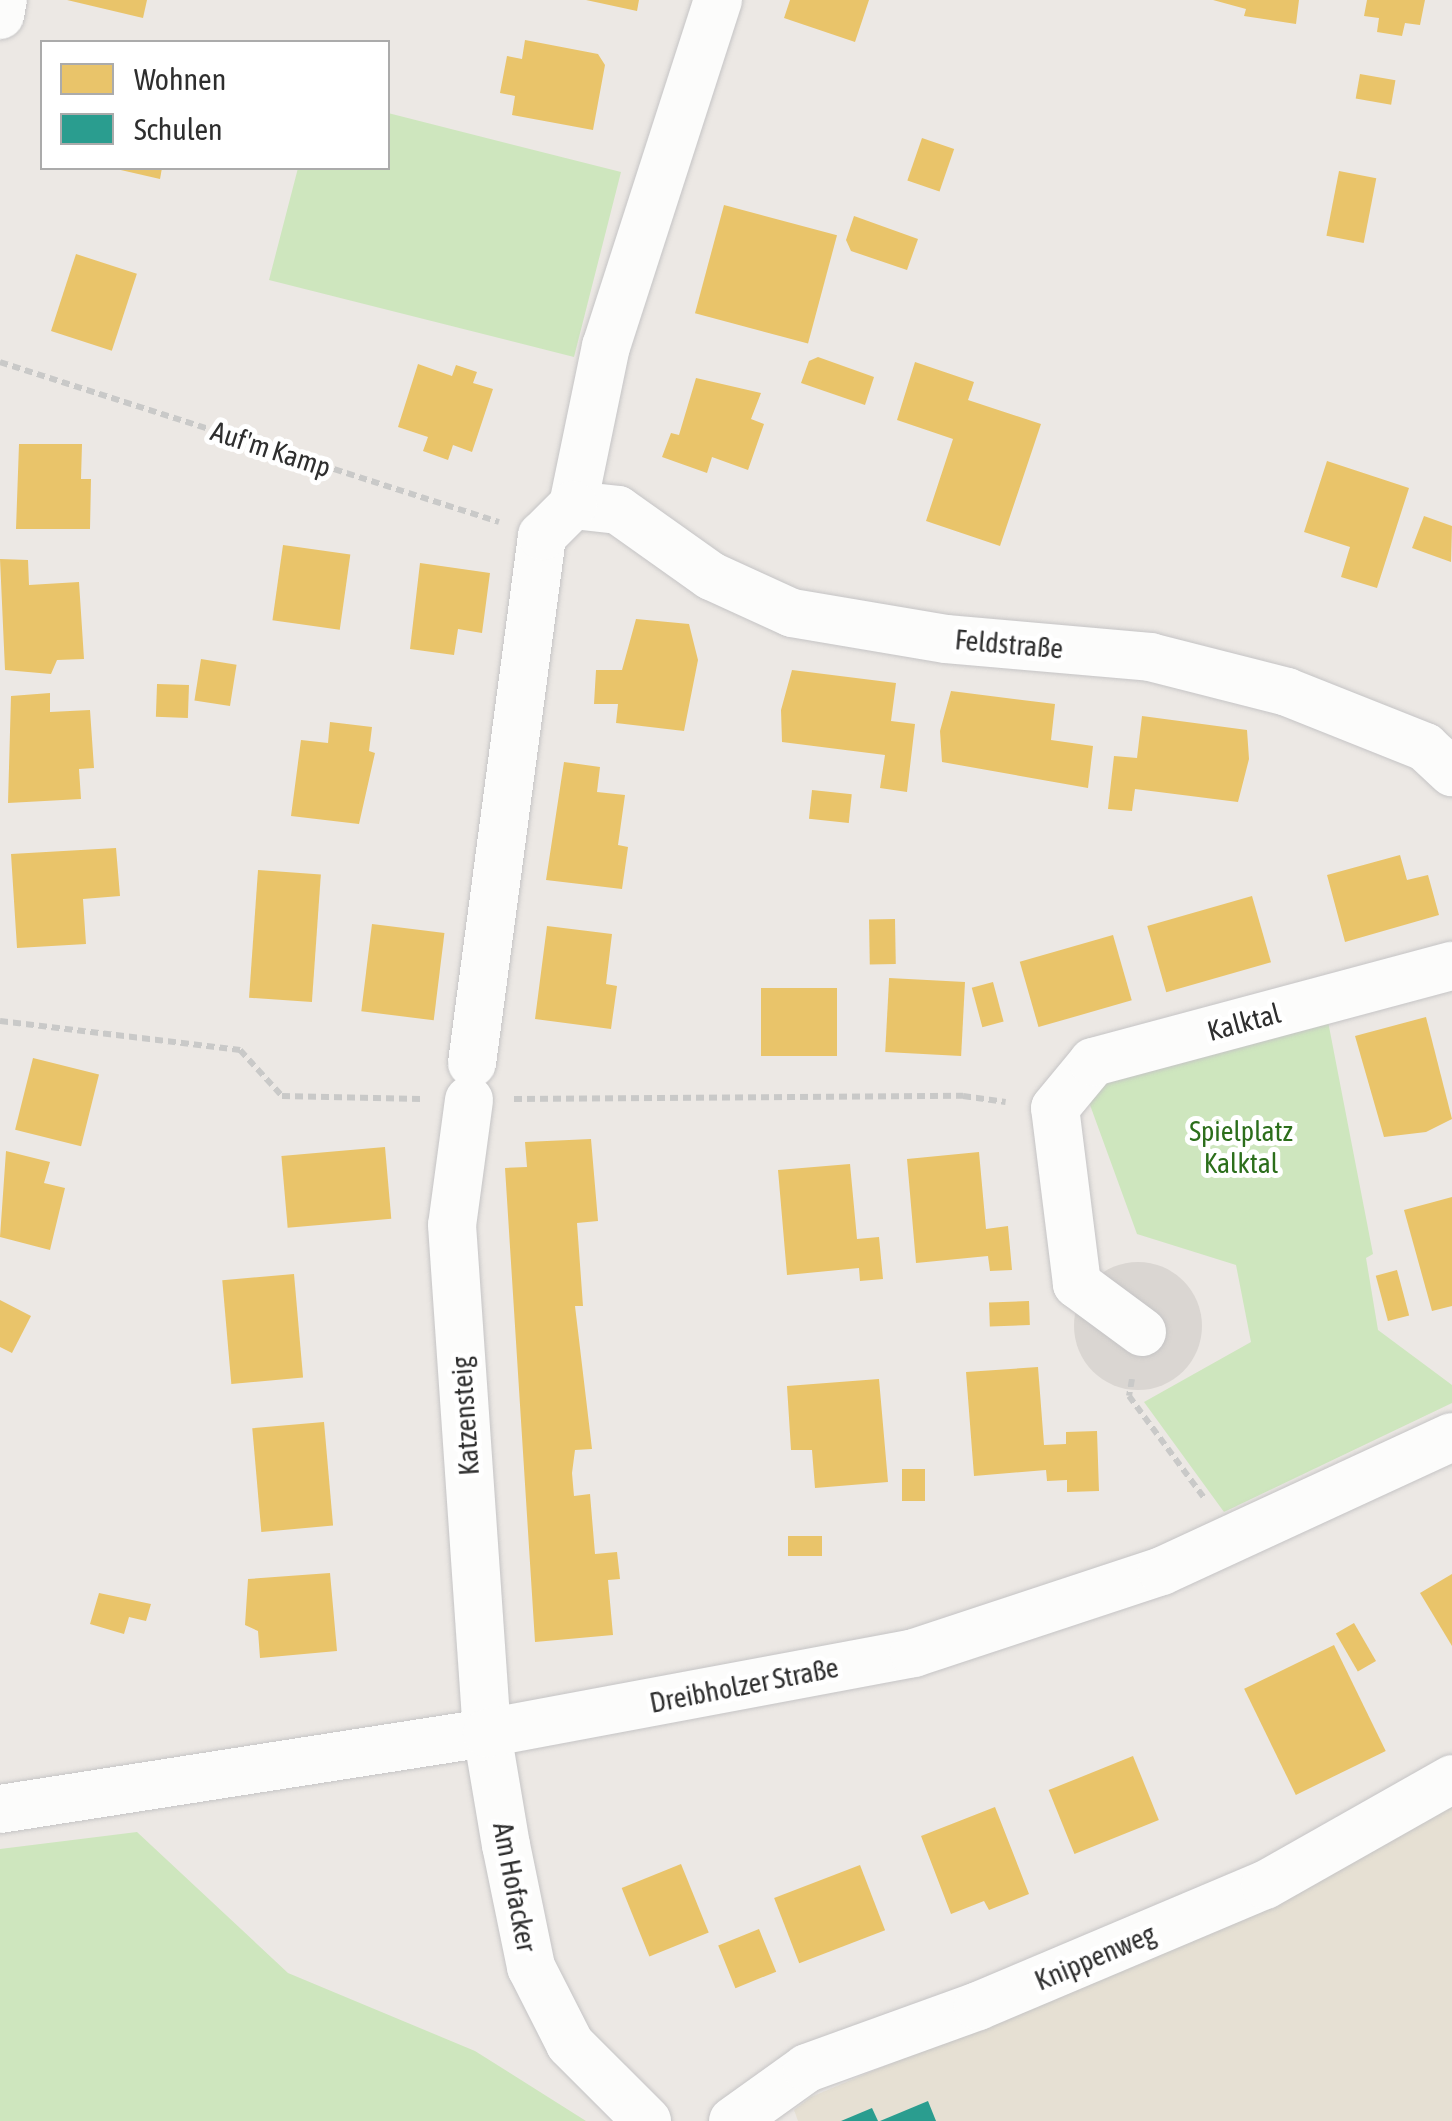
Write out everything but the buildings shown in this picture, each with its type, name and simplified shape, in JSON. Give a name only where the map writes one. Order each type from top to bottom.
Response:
[{"type":"street","points":[[0,15],[3,0]]},
{"type":"street","points":[[557,520],[606,346],[718,0]]},
{"type":"street","name":"Feldstraße","points":[[557,520],[618,510],[711,576],[792,613],[946,638],[1150,657],[1287,692],[1425,748],[1452,772]]},
{"type":"street","name":"Katzensteig","points":[[487,1733],[452,1225],[557,520]]},
{"type":"street","name":"Kalktal","points":[[1055,1108],[1093,1062],[1452,966]]},
{"type":"street","points":[[1055,1108],[1077,1284],[1142,1332]]},
{"type":"street","name":"Dreibholzer Straße","points":[[0,1809],[487,1733],[914,1653],[1199,1555],[1452,1437]]},
{"type":"street","name":"Am Hofacker","points":[[487,1733],[530,1967],[570,2044],[647,2121]]},
{"type":"street","name":"Knippenweg","points":[[733,2121],[808,2068],[978,2006],[1264,1885],[1452,1779]]},
{"type":"path","name":"Auf'm Kamp","points":[[0,362],[557,520]]},
{"type":"path","points":[[0,1021],[240,1050],[282,1096],[471,1081],[753,1098],[963,1096],[1055,1108]]},
{"type":"path","points":[[1142,1332],[1129,1396],[1206,1493],[1199,1555]]},
{"type":"shaded area","points":[[1138,1262],[1162,1267],[1183,1281],[1197,1302],[1202,1326],[1197,1350],[1183,1371],[1162,1385],[1138,1390],[1114,1385],[1093,1371],[1079,1350],[1074,1326],[1079,1302],[1093,1281],[1114,1267]]},
{"type":"shaded area","points":[[1452,1804],[1452,2121],[798,2121],[794,2110],[811,2097],[1095,1977]]},
{"type":"green space","points":[[390,114],[621,172],[574,357],[269,280],[297,170],[390,170]]},
{"type":"green space","name":"Spielplatz Kalktal","points":[[1326,1011],[1373,1254],[1366,1258],[1378,1330],[1452,1385],[1452,1403],[1224,1512],[1144,1402],[1251,1342],[1236,1265],[1137,1234],[1082,1083]]},
{"type":"green space","points":[[137,1832],[288,1973],[475,2051],[586,2121],[0,2121],[0,1849]]}]
